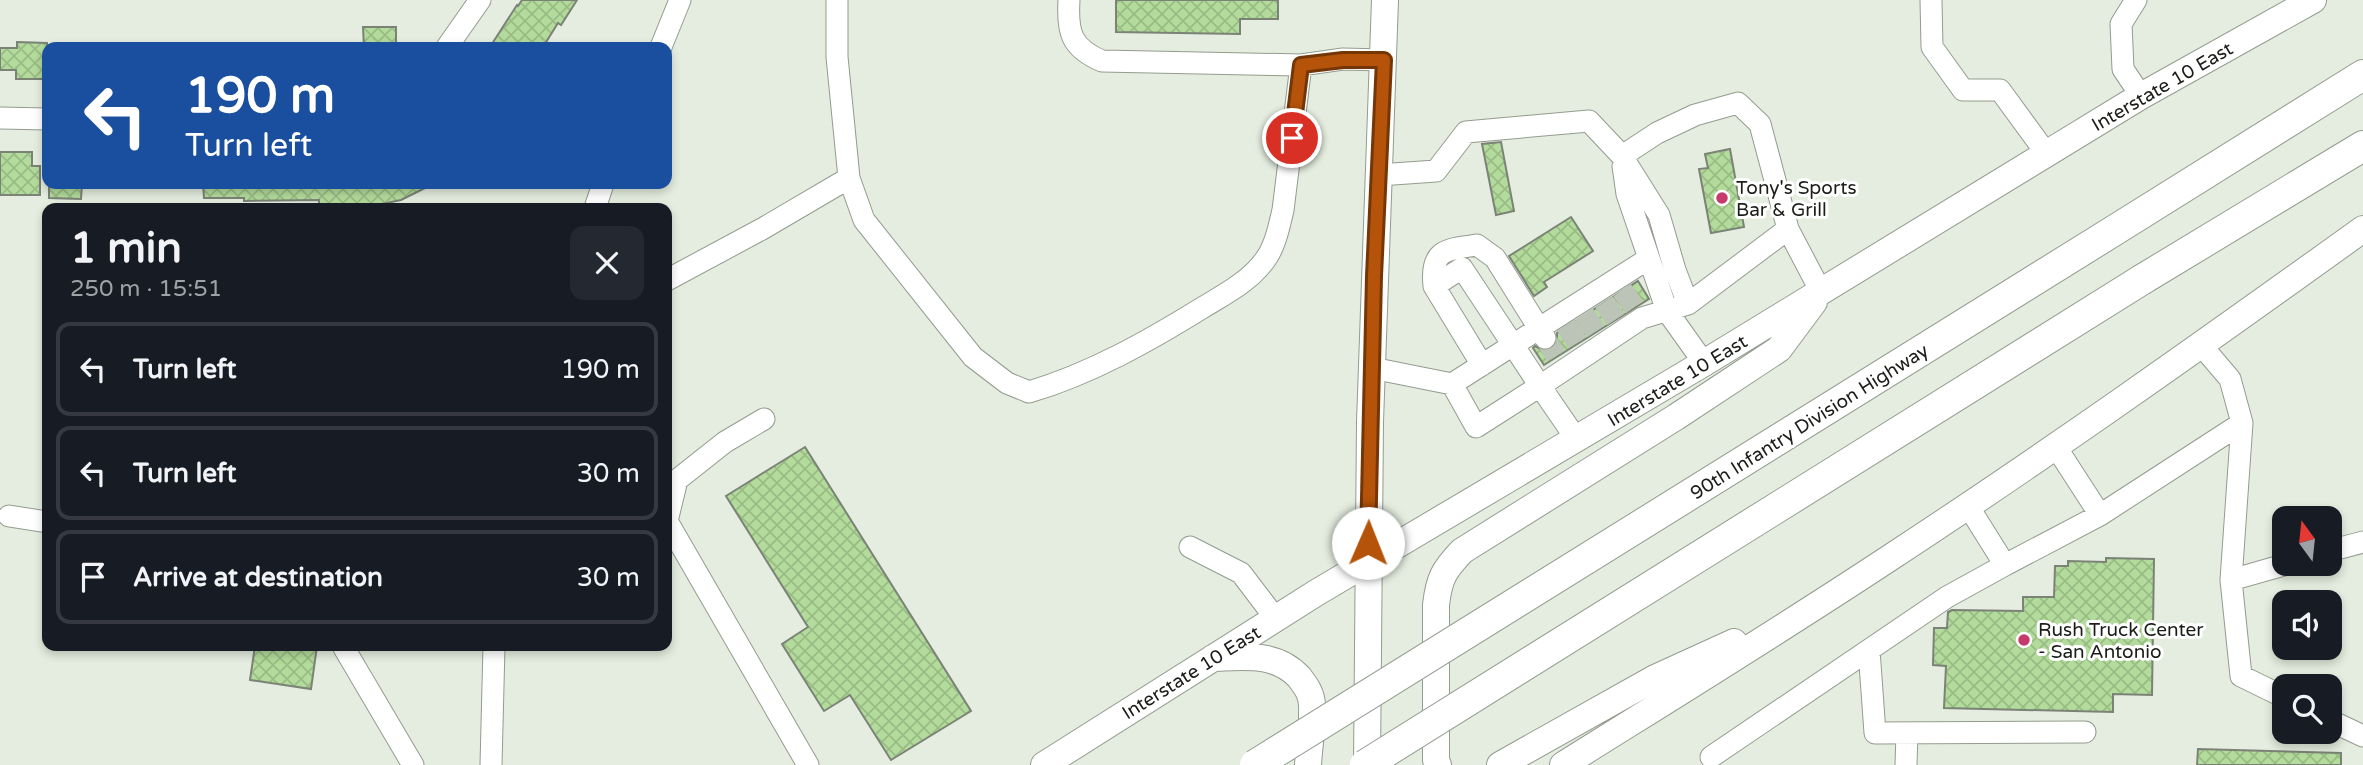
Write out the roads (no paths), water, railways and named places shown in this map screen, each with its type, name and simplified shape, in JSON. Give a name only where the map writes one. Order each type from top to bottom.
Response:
[{"type":"highway","points":[[2262,138],[2363,68]]},
{"type":"highway","name":"90th Infantry Division Highway","points":[[1255,765],[2363,75]]},
{"type":"highway","points":[[1366,765],[2143,279],[2363,146]]},
{"type":"main road","points":[[1366,765],[1372,368],[1385,0]]},
{"type":"main road","name":"Interstate 10 East","points":[[1044,765],[1276,619],[1577,440],[2046,153],[2141,96],[2313,0]]},
{"type":"main road","points":[[1563,765],[1826,600],[1968,506],[2056,447],[2363,229]]},
{"type":"main road","points":[[1438,765],[1436,605],[1438,582],[1446,567],[1462,551],[1779,349],[1821,292]]},
{"type":"main road","points":[[1500,765],[1655,678],[1826,600]]},
{"type":"main road","points":[[1212,659],[1254,656],[1275,660],[1293,671],[1308,687],[1312,704],[1308,765]]},
{"type":"street","points":[[451,42],[480,0]]},
{"type":"street","points":[[662,42],[680,0]]},
{"type":"street","points":[[836,0],[837,57],[849,178],[864,220],[973,357],[1007,383],[1029,392],[1065,382],[1160,334],[1244,282],[1266,259],[1278,233],[1283,210],[1301,65]]},
{"type":"street","points":[[1069,0],[1068,18],[1073,38],[1079,48],[1102,61],[1301,65],[1343,60],[1384,60]]},
{"type":"street","points":[[1931,0],[1932,47],[1963,90],[2000,90],[2046,153]]},
{"type":"street","points":[[2136,0],[2121,24],[2123,69],[2141,96]]},
{"type":"street","points":[[1622,156],[1657,133],[1695,115],[1738,103],[1760,124],[1788,229],[1821,292]]},
{"type":"street","points":[[0,118],[42,119]]},
{"type":"street","points":[[1379,175],[1436,171],[1466,132],[1589,121],[1622,156],[1659,215],[1675,271],[1688,304]]},
{"type":"street","points":[[1622,156],[1627,194],[1667,311],[1704,363]]},
{"type":"street","points":[[672,277],[849,178]]},
{"type":"street","points":[[1452,384],[1476,427],[1539,386],[1561,363],[1639,313],[1667,311],[1688,304],[1788,229]]},
{"type":"street","points":[[1482,365],[1434,286],[1432,269],[1439,255],[1453,248],[1477,245],[1495,258],[1542,333]]},
{"type":"street","points":[[1372,368],[1452,384],[1513,345],[1542,333],[1610,291],[1648,259]]},
{"type":"street","points":[[1434,286],[1462,268],[1577,440]]},
{"type":"street","points":[[2201,345],[2230,379],[2242,423],[2231,580],[2241,676],[2272,691]]},
{"type":"street","points":[[672,500],[677,480],[725,442],[764,419]]},
{"type":"street","points":[[1711,757],[1948,597],[2100,515],[2242,423]]},
{"type":"street","points":[[2056,447],[2100,515]]},
{"type":"street","points":[[1968,506],[2005,565]]},
{"type":"street","points":[[9,516],[42,521]]},
{"type":"street","points":[[672,530],[808,765]]},
{"type":"street","points":[[2342,548],[2363,542]]},
{"type":"street","points":[[1190,547],[1241,573],[1276,619]]},
{"type":"street","points":[[2231,580],[2272,568]]},
{"type":"street","points":[[1869,650],[1875,733],[2085,732]]},
{"type":"street","points":[[345,651],[413,765]]},
{"type":"street","points":[[491,765],[494,651]]},
{"type":"street","points":[[2342,726],[2363,736]]},
{"type":"street","points":[[1906,765],[1907,733]]},
{"type":"tunnel","points":[[1622,290],[1635,308]]},
{"type":"tunnel","points":[[1604,302],[1616,320]]},
{"type":"tunnel","points":[[1584,314],[1596,332]]},
{"type":"tunnel","points":[[1566,325],[1578,344]]},
{"type":"tunnel","points":[[1545,338],[1557,357]]},
{"type":"place","name":"Tony's Sports Bar & Grill","points":[[1722,198]]},
{"type":"place","name":"Rush Truck Center - San Antonio","points":[[2024,640]]}]
